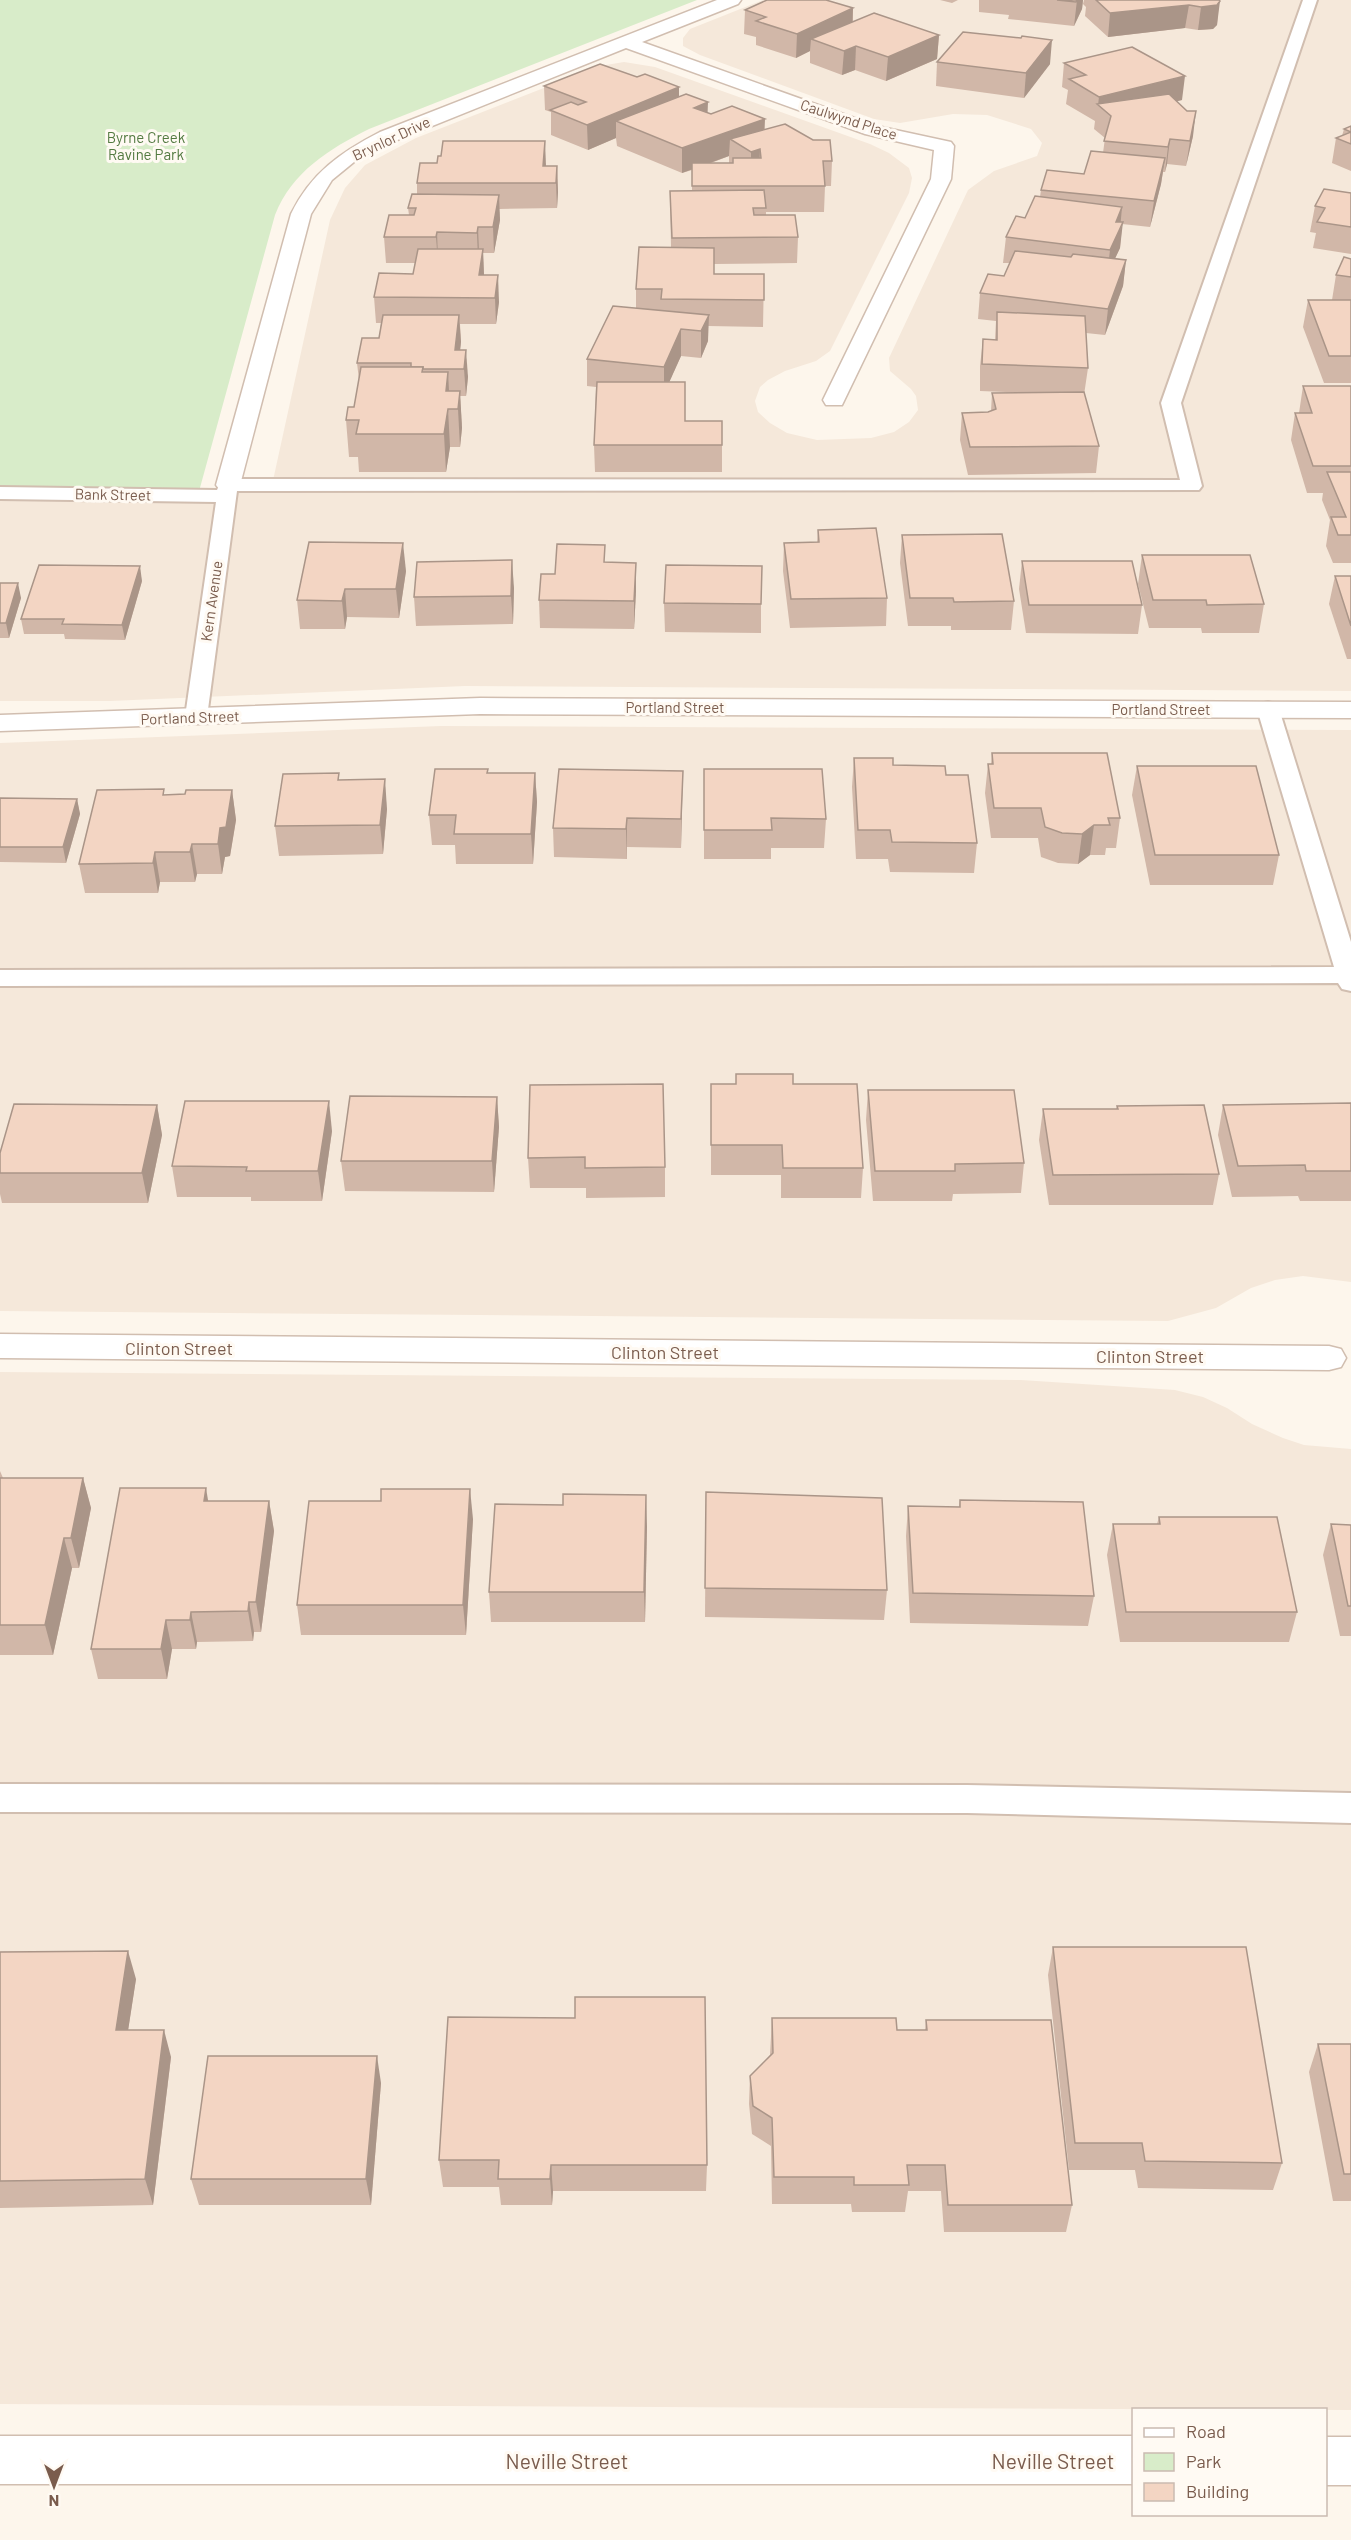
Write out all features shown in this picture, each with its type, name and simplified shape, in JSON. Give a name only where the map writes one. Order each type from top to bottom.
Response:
[{"type":"street","name":"Brynlor Drive","points":[[227,490],[301,214],[309,193],[322,178],[340,162],[387,136],[629,43],[732,0]]},
{"type":"street","name":"Caulwynd Place","points":[[629,43],[872,130],[944,146],[941,179],[834,400]]},
{"type":"street","name":"Portland Street","points":[[0,723],[480,706],[1351,710]]},
{"type":"street","name":"Clinton Street","points":[[0,1346],[1329,1358]]},
{"type":"street","name":"Neville Street","points":[[0,2460],[1132,2460]]},
{"type":"street","points":[[1327,2461],[1351,2461]]},
{"type":"lane","name":"Bank Street","points":[[0,493],[1192,486],[1171,403],[1310,0]]},
{"type":"lane","name":"Kern Avenue","points":[[196,717],[227,490]]},
{"type":"lane","points":[[0,978],[1350,979],[1268,709]]},
{"type":"lane","points":[[0,1798],[967,1799],[1351,1808]]},
{"type":"shaded area","points":[[763,0],[1351,0],[1351,691],[465,686],[110,701],[0,701],[0,493],[225,496],[228,485],[272,485],[330,220],[345,188],[365,165],[416,138],[600,66],[624,62],[655,67],[870,144],[889,153],[909,168],[912,178],[909,193],[830,351],[816,361],[785,371],[768,380],[760,387],[755,401],[758,412],[770,423],[787,433],[817,440],[871,438],[894,432],[909,422],[918,410],[916,396],[890,371],[889,358],[968,190],[994,171],[1037,156],[1042,143],[1031,129],[987,115],[953,114],[900,123],[874,119],[700,55],[683,46],[683,38],[690,29]]},
{"type":"shaded area","points":[[441,726],[1351,730],[1351,1282],[1303,1276],[1275,1280],[1251,1288],[1216,1308],[1168,1321],[0,1311],[0,743]]},
{"type":"shaded area","points":[[0,1372],[1021,1380],[1175,1390],[1203,1397],[1283,1438],[1304,1445],[1351,1449],[1351,2410],[1327,2410],[1327,2408],[0,2404]]},
{"type":"green space","name":"Byrne Creek Ravine Park","points":[[0,0],[697,0],[369,129],[313,163],[291,186],[275,215],[198,495],[0,493]]},
{"type":"building","points":[[767,0],[826,0],[853,8],[797,34],[756,21],[766,17],[745,10]]},
{"type":"building","points":[[1096,0],[1220,1],[1217,5],[1201,7],[1189,5],[1110,13]]},
{"type":"building","points":[[874,13],[939,35],[888,57],[856,46],[844,51],[811,39]]},
{"type":"building","points":[[963,32],[1052,40],[1026,73],[937,62]]},
{"type":"building","points":[[1132,47],[1185,76],[1099,97],[1069,79],[1086,75],[1064,63]]},
{"type":"building","points":[[600,64],[637,77],[645,74],[679,87],[587,125],[550,110],[571,102],[578,105],[586,102],[544,86]]},
{"type":"building","points":[[686,94],[708,102],[694,108],[711,114],[732,106],[765,119],[682,148],[616,121]]},
{"type":"building","points":[[1169,94],[1187,111],[1196,111],[1190,141],[1170,139],[1168,147],[1104,141],[1111,116],[1097,104]]},
{"type":"building","points":[[785,124],[813,140],[830,140],[832,161],[823,161],[825,186],[692,186],[692,163],[733,163],[733,158],[761,158],[760,149],[751,152],[730,139]]},
{"type":"building","points":[[1351,132],[1351,144],[1336,138]]},
{"type":"building","points":[[443,141],[545,141],[543,166],[557,166],[556,183],[417,183],[420,163],[437,163],[438,156],[441,156]]},
{"type":"building","points":[[1091,151],[1165,158],[1154,201],[1041,190],[1047,170],[1084,174]]},
{"type":"building","points":[[1324,189],[1351,193],[1351,227],[1317,222],[1325,208],[1315,206]]},
{"type":"building","points":[[764,190],[766,208],[753,208],[754,215],[795,215],[798,237],[672,238],[670,191]]},
{"type":"building","points":[[412,194],[499,195],[493,227],[478,227],[477,233],[437,232],[436,237],[384,237],[389,215],[414,215],[416,208],[408,208]]},
{"type":"building","points":[[1035,196],[1122,207],[1116,222],[1123,222],[1110,250],[1006,237],[1016,216],[1025,218]]},
{"type":"building","points":[[639,247],[714,248],[714,274],[764,274],[764,300],[661,299],[662,289],[636,289]]},
{"type":"building","points":[[418,249],[483,249],[479,275],[498,275],[495,298],[374,297],[379,273],[413,274]]},
{"type":"building","points":[[1015,251],[1126,260],[1108,309],[980,293],[988,274],[1004,276]]},
{"type":"building","points":[[1344,257],[1351,259],[1351,277],[1336,275]]},
{"type":"building","points":[[1308,300],[1351,300],[1351,356],[1329,356]]},
{"type":"building","points":[[613,306],[709,315],[701,331],[681,329],[664,367],[587,359]]},
{"type":"building","points":[[997,312],[1085,316],[1088,368],[982,364],[983,339],[997,340]]},
{"type":"building","points":[[383,315],[459,315],[455,350],[466,350],[464,369],[423,369],[423,367],[411,367],[411,363],[357,363],[362,338],[379,338]]},
{"type":"building","points":[[361,367],[423,367],[422,372],[448,372],[446,391],[460,391],[458,409],[448,409],[444,434],[356,434],[359,420],[346,420],[348,407],[354,407]]},
{"type":"building","points":[[597,382],[685,382],[685,421],[722,421],[722,445],[594,445]]},
{"type":"building","points":[[1303,386],[1351,386],[1351,466],[1313,466],[1295,413],[1312,413]]},
{"type":"building","points":[[1084,392],[1099,446],[970,447],[962,413],[988,412],[996,409],[992,393]]},
{"type":"building","points":[[1327,472],[1351,472],[1351,535],[1338,535],[1331,517],[1346,517]]},
{"type":"building","points":[[876,528],[887,598],[791,599],[784,543],[819,542],[818,530]]},
{"type":"building","points":[[1002,534],[1014,601],[954,602],[953,598],[910,598],[902,535]]},
{"type":"building","points":[[309,542],[403,543],[396,589],[345,589],[342,601],[297,600]]},
{"type":"building","points":[[557,544],[605,545],[604,562],[636,563],[634,601],[539,600],[541,574],[555,574]]},
{"type":"building","points":[[1142,555],[1250,555],[1264,604],[1207,605],[1206,600],[1153,600]]},
{"type":"building","points":[[512,560],[511,596],[414,597],[417,562]]},
{"type":"building","points":[[1022,561],[1132,561],[1142,605],[1029,605]]},
{"type":"building","points":[[39,565],[140,566],[122,625],[62,624],[64,619],[21,619]]},
{"type":"building","points":[[666,565],[762,566],[761,604],[664,603]]},
{"type":"building","points":[[1335,576],[1351,576],[1351,626]]},
{"type":"building","points":[[0,583],[18,583],[6,623],[0,623]]},
{"type":"building","points":[[992,753],[1107,753],[1120,818],[1108,818],[1110,825],[1094,825],[1082,834],[1062,833],[1045,827],[1041,808],[994,808],[988,764],[993,764]]},
{"type":"building","points":[[854,758],[893,758],[893,765],[945,766],[946,775],[968,775],[977,843],[892,842],[890,830],[858,830]]},
{"type":"building","points":[[1137,766],[1256,766],[1279,855],[1155,855]]},
{"type":"building","points":[[435,769],[488,769],[487,773],[535,773],[531,834],[454,834],[456,815],[429,815]]},
{"type":"building","points":[[559,769],[683,771],[681,819],[627,818],[626,829],[553,828]]},
{"type":"building","points":[[704,769],[822,769],[826,819],[771,818],[772,830],[704,830]]},
{"type":"building","points":[[339,773],[338,780],[385,779],[380,825],[275,826],[283,774]]},
{"type":"building","points":[[164,789],[163,795],[185,794],[186,790],[232,790],[226,827],[220,828],[218,844],[192,844],[190,852],[155,852],[153,863],[79,864],[97,790]]},
{"type":"building","points":[[0,798],[77,799],[63,847],[0,847]]},
{"type":"building","points":[[736,1074],[793,1074],[793,1084],[857,1084],[863,1168],[783,1168],[782,1145],[711,1145],[711,1084],[736,1084]]},
{"type":"building","points":[[663,1084],[665,1167],[585,1168],[585,1157],[528,1158],[530,1085]]},
{"type":"building","points":[[868,1090],[1014,1090],[1024,1163],[955,1164],[955,1171],[875,1171]]},
{"type":"building","points":[[350,1096],[497,1097],[492,1161],[341,1161]]},
{"type":"building","points":[[185,1101],[329,1101],[318,1171],[246,1171],[247,1167],[172,1166]]},
{"type":"building","points":[[1351,1103],[1351,1171],[1306,1171],[1305,1165],[1238,1166],[1223,1105]]},
{"type":"building","points":[[14,1104],[157,1105],[142,1173],[0,1173],[0,1153]]},
{"type":"building","points":[[1204,1105],[1219,1174],[1053,1175],[1043,1109],[1118,1109],[1117,1106]]},
{"type":"building","points":[[0,1478],[83,1478],[71,1538],[64,1538],[45,1625],[0,1625]]},
{"type":"building","points":[[120,1488],[206,1488],[204,1501],[269,1501],[256,1602],[249,1602],[248,1611],[191,1612],[190,1620],[166,1620],[161,1649],[91,1649]]},
{"type":"building","points":[[381,1489],[470,1489],[463,1605],[297,1605],[309,1501],[381,1501]]},
{"type":"building","points":[[706,1492],[882,1498],[887,1590],[705,1588]]},
{"type":"building","points":[[563,1494],[646,1495],[644,1592],[489,1592],[495,1504],[563,1505]]},
{"type":"building","points":[[960,1500],[1083,1502],[1094,1596],[913,1593],[908,1506],[960,1507]]},
{"type":"building","points":[[1159,1517],[1277,1517],[1297,1612],[1126,1612],[1113,1524],[1160,1524]]},
{"type":"building","points":[[1331,1524],[1351,1525],[1351,1606],[1348,1606]]},
{"type":"building","points":[[1053,1947],[1246,1947],[1282,2163],[1145,2161],[1142,2143],[1075,2143]]},
{"type":"building","points":[[128,1951],[116,2030],[164,2030],[145,2179],[0,2181],[0,1952]]},
{"type":"building","points":[[575,1997],[705,1997],[707,2165],[551,2165],[550,2179],[498,2179],[499,2160],[439,2160],[448,2017],[575,2018]]},
{"type":"building","points":[[772,2018],[896,2018],[897,2030],[927,2030],[926,2020],[1051,2020],[1072,2205],[948,2205],[945,2165],[907,2165],[909,2185],[854,2185],[854,2177],[774,2177],[772,2118],[753,2106],[750,2076],[773,2053]]},
{"type":"building","points":[[1318,2044],[1351,2044],[1351,2174],[1344,2174]]},
{"type":"building","points":[[208,2056],[377,2056],[366,2179],[191,2179]]}]
